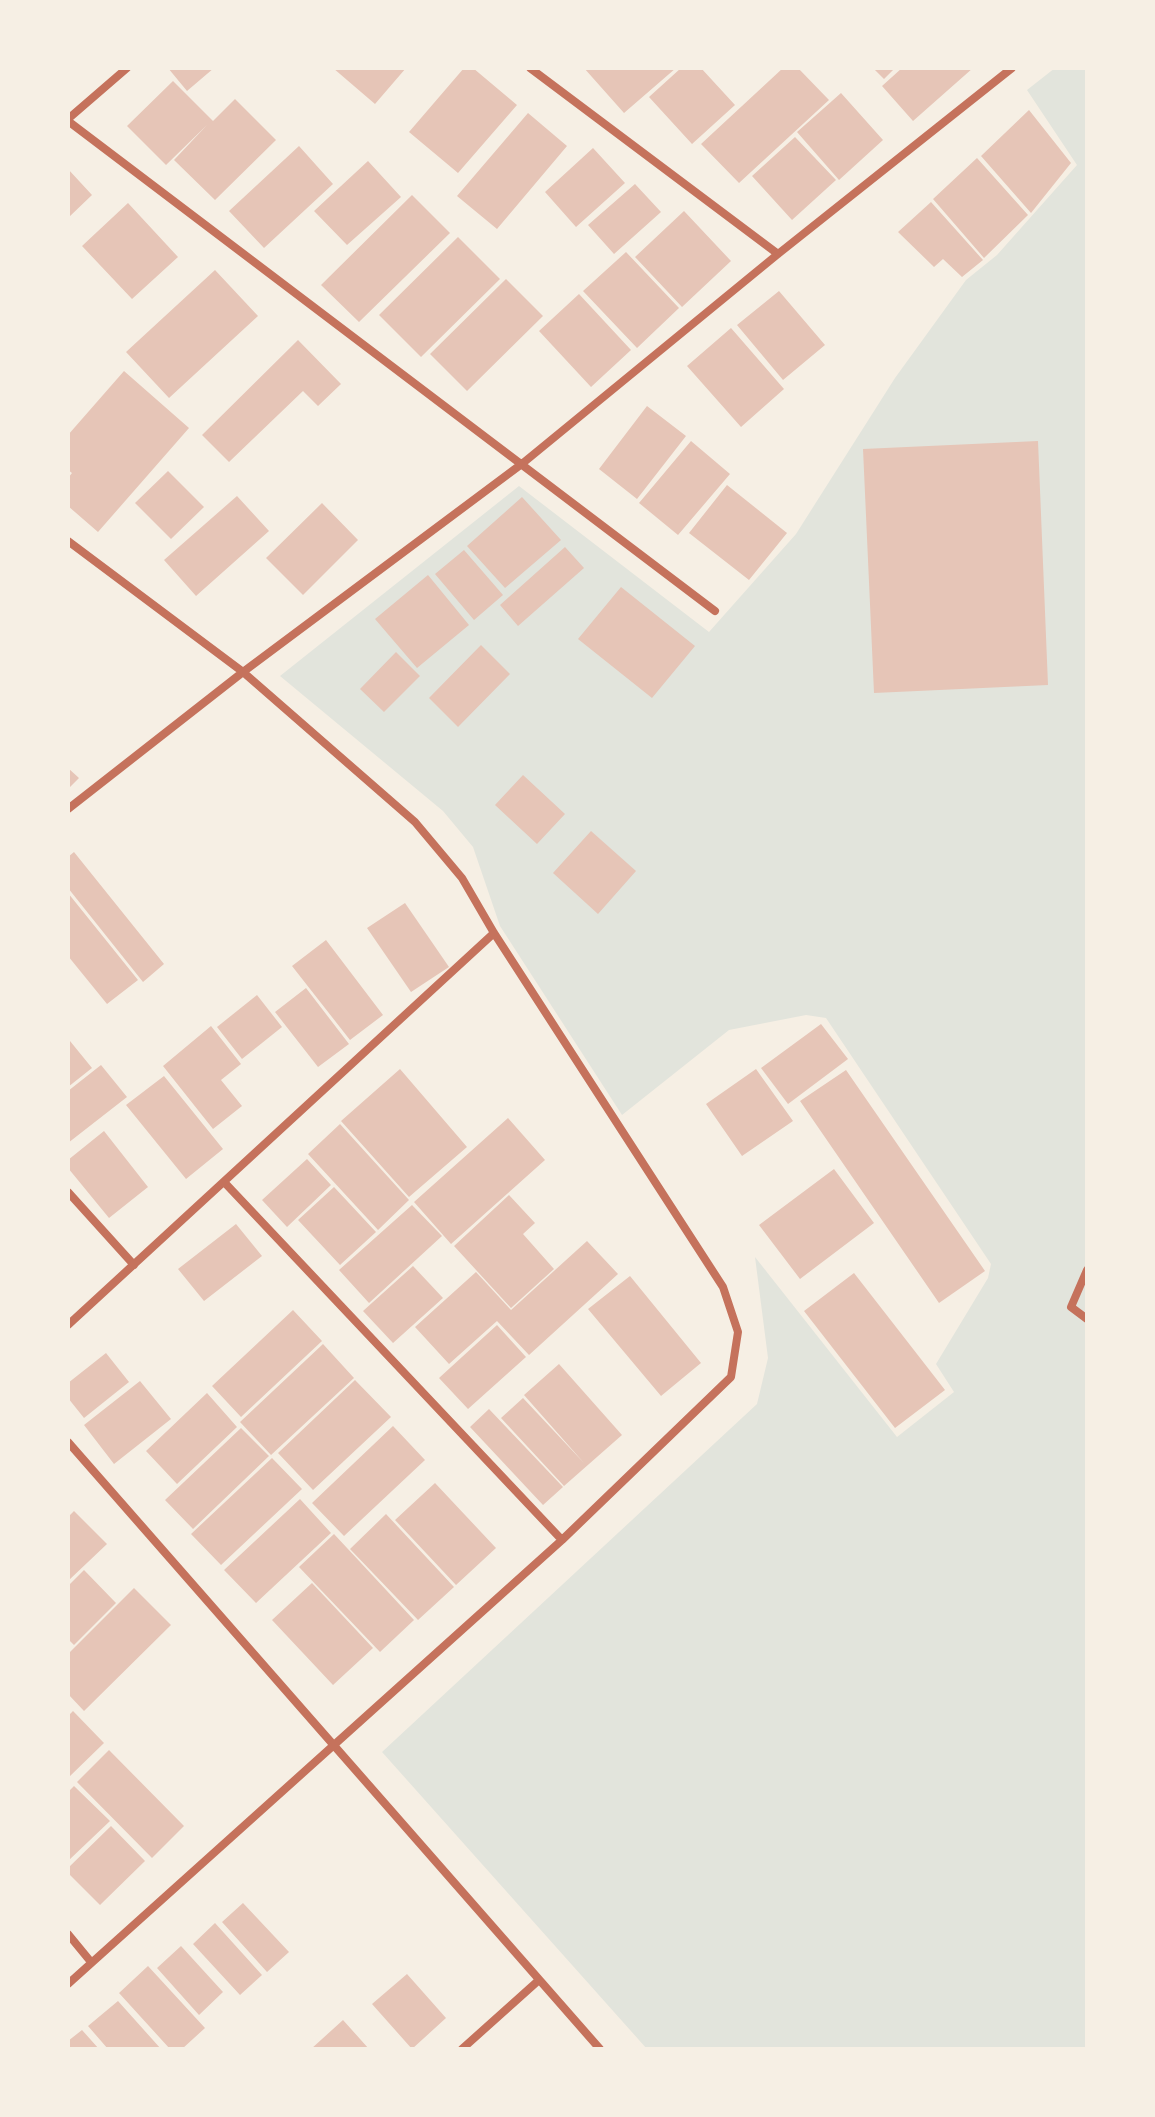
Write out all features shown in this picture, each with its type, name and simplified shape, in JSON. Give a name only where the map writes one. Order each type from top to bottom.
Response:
[{"type":"street","points":[[127,68],[68,120],[715,611]]},
{"type":"street","points":[[530,68],[778,254]]},
{"type":"street","points":[[68,809],[243,672],[523,463],[1012,68]]},
{"type":"street","points":[[68,541],[243,672],[415,822],[462,878],[494,933],[723,1287],[738,1332],[731,1377],[562,1540],[68,1984]]},
{"type":"street","points":[[68,1325],[494,933]]},
{"type":"street","points":[[225,1183],[562,1540]]},
{"type":"street","points":[[68,1192],[134,1265]]},
{"type":"street","points":[[1087,1270],[1071,1307],[1087,1319]]},
{"type":"street","points":[[68,1442],[332,1747],[600,2049]]},
{"type":"street","points":[[68,1934],[91,1962]]},
{"type":"street","points":[[462,2049],[539,1980]]},
{"type":"shaded area","points":[[1055,68],[1087,68],[1087,2049],[647,2049],[382,1752],[757,1404],[768,1358],[755,1257],[897,1437],[954,1392],[936,1364],[988,1278],[991,1264],[826,1018],[806,1015],[729,1030],[622,1115],[500,926],[473,847],[443,811],[280,676],[519,486],[709,632],[796,534],[895,378],[966,280],[997,255],[1077,165],[1027,90]]},
{"type":"building","points":[[168,68],[214,68],[187,91]]},
{"type":"building","points":[[333,68],[406,68],[375,104]]},
{"type":"building","points":[[464,68],[473,68],[517,105],[458,173],[409,132]]},
{"type":"building","points":[[584,68],[676,68],[624,113]]},
{"type":"building","points":[[681,68],[701,68],[735,105],[692,144],[649,97]]},
{"type":"building","points":[[783,68],[798,68],[829,100],[739,183],[701,144]]},
{"type":"building","points":[[873,68],[895,68],[884,79]]},
{"type":"building","points":[[902,68],[973,68],[913,121],[882,86]]},
{"type":"building","points":[[173,81],[213,121],[235,99],[276,140],[215,200],[174,160],[207,125],[166,165],[127,126]]},
{"type":"building","points":[[841,93],[883,140],[839,180],[797,132]]},
{"type":"building","points":[[1029,110],[1071,163],[1031,213],[981,156]]},
{"type":"building","points":[[528,113],[567,146],[497,229],[457,196]]},
{"type":"building","points":[[795,137],[836,180],[792,220],[752,176]]},
{"type":"building","points":[[299,146],[333,184],[264,248],[229,211]]},
{"type":"building","points":[[593,148],[625,183],[576,227],[545,192]]},
{"type":"building","points":[[977,158],[1028,215],[984,258],[933,199]]},
{"type":"building","points":[[368,161],[401,197],[347,245],[314,211]]},
{"type":"building","points":[[68,169],[92,195],[68,218]]},
{"type":"building","points":[[635,184],[661,212],[614,254],[588,225]]},
{"type":"building","points":[[412,195],[450,233],[359,322],[321,285]]},
{"type":"building","points":[[931,202],[983,260],[962,277],[943,259],[934,267],[898,232]]},
{"type":"building","points":[[128,203],[178,257],[132,299],[82,246]]},
{"type":"building","points":[[684,211],[731,261],[682,307],[635,257]]},
{"type":"building","points":[[458,237],[500,279],[421,357],[379,315]]},
{"type":"building","points":[[626,252],[679,308],[637,348],[583,291]]},
{"type":"building","points":[[215,270],[258,316],[169,398],[126,352]]},
{"type":"building","points":[[506,279],[543,316],[467,391],[430,354]]},
{"type":"building","points":[[779,291],[825,345],[783,380],[737,325]]},
{"type":"building","points":[[579,294],[631,350],[591,387],[539,331]]},
{"type":"building","points":[[731,328],[784,389],[741,427],[687,366]]},
{"type":"building","points":[[298,340],[341,384],[318,406],[303,391],[229,462],[202,435]]},
{"type":"building","points":[[124,371],[189,428],[98,532],[68,506],[68,478],[72,473],[68,470],[68,435]]},
{"type":"building","points":[[647,406],[686,436],[637,499],[599,469]]},
{"type":"building","points":[[691,441],[730,474],[678,535],[639,503]]},
{"type":"building","points":[[1038,441],[1048,685],[874,693],[863,449]]},
{"type":"building","points":[[168,471],[204,507],[171,539],[135,503]]},
{"type":"building","points":[[727,485],[787,533],[749,580],[689,533]]},
{"type":"building","points":[[237,496],[269,531],[196,596],[164,560]]},
{"type":"building","points":[[522,497],[561,540],[505,588],[467,546]]},
{"type":"building","points":[[322,503],[358,540],[303,595],[266,558]]},
{"type":"building","points":[[565,547],[584,568],[518,626],[500,605]]},
{"type":"building","points":[[464,550],[503,595],[474,620],[435,574]]},
{"type":"building","points":[[428,575],[469,625],[417,668],[375,619]]},
{"type":"building","points":[[621,587],[695,646],[652,698],[578,639]]},
{"type":"building","points":[[481,645],[510,674],[458,727],[429,698]]},
{"type":"building","points":[[396,652],[420,676],[384,712],[360,689]]},
{"type":"building","points":[[68,768],[79,778],[68,789]]},
{"type":"building","points":[[523,775],[565,814],[537,844],[495,805]]},
{"type":"building","points":[[591,831],[636,871],[598,914],[553,873]]},
{"type":"building","points":[[74,852],[164,964],[143,982],[68,888],[68,857]]},
{"type":"building","points":[[68,893],[138,980],[107,1004],[68,956]]},
{"type":"building","points":[[405,903],[449,967],[411,992],[367,928]]},
{"type":"building","points":[[326,940],[383,1015],[350,1040],[292,966]]},
{"type":"building","points":[[306,988],[349,1044],[318,1067],[275,1012]]},
{"type":"building","points":[[257,995],[282,1027],[242,1059],[217,1027]]},
{"type":"building","points":[[821,1024],[848,1059],[788,1104],[761,1068]]},
{"type":"building","points":[[211,1026],[241,1064],[221,1080],[242,1106],[213,1129],[163,1066]]},
{"type":"building","points":[[70,1041],[92,1068],[68,1087],[68,1043]]},
{"type":"building","points":[[101,1065],[127,1097],[68,1143],[68,1091]]},
{"type":"building","points":[[400,1069],[467,1147],[409,1197],[341,1121]]},
{"type":"building","points":[[756,1069],[793,1121],[742,1156],[706,1104]]},
{"type":"building","points":[[846,1070],[985,1271],[939,1303],[800,1101]]},
{"type":"building","points":[[164,1076],[223,1149],[186,1179],[126,1105]]},
{"type":"building","points":[[508,1118],[545,1160],[451,1244],[414,1202]]},
{"type":"building","points":[[340,1124],[409,1200],[378,1230],[308,1154]]},
{"type":"building","points":[[104,1131],[148,1187],[109,1218],[68,1168],[68,1160]]},
{"type":"building","points":[[307,1159],[331,1185],[287,1227],[262,1200]]},
{"type":"building","points":[[834,1169],[874,1223],[800,1279],[759,1225]]},
{"type":"building","points":[[334,1187],[376,1232],[340,1265],[298,1220]]},
{"type":"building","points":[[509,1195],[535,1223],[523,1234],[554,1269],[511,1308],[454,1246]]},
{"type":"building","points":[[412,1205],[442,1236],[369,1303],[339,1270]]},
{"type":"building","points":[[236,1224],[262,1256],[204,1301],[178,1269]]},
{"type":"building","points":[[587,1241],[618,1274],[529,1355],[497,1321],[449,1364],[415,1327],[476,1272],[511,1310]]},
{"type":"building","points":[[413,1266],[443,1298],[393,1343],[363,1311]]},
{"type":"building","points":[[854,1273],[945,1390],[895,1428],[804,1311]]},
{"type":"building","points":[[630,1276],[701,1363],[661,1396],[588,1309]]},
{"type":"building","points":[[293,1310],[322,1341],[241,1417],[212,1386]]},
{"type":"building","points":[[497,1325],[526,1357],[468,1409],[439,1378]]},
{"type":"building","points":[[323,1344],[354,1378],[271,1455],[240,1422]]},
{"type":"building","points":[[106,1353],[129,1382],[84,1418],[68,1398],[68,1383]]},
{"type":"building","points":[[559,1364],[622,1435],[564,1486],[501,1418],[523,1398],[584,1463],[524,1395]]},
{"type":"building","points":[[355,1380],[391,1417],[313,1490],[278,1453]]},
{"type":"building","points":[[140,1381],[171,1419],[114,1464],[84,1425]]},
{"type":"building","points":[[207,1393],[237,1427],[177,1484],[146,1451]]},
{"type":"building","points":[[489,1409],[563,1487],[543,1505],[470,1427]]},
{"type":"building","points":[[393,1426],[425,1460],[344,1536],[312,1503]]},
{"type":"building","points":[[241,1428],[269,1456],[193,1529],[165,1500]]},
{"type":"building","points":[[272,1458],[302,1489],[221,1565],[191,1534]]},
{"type":"building","points":[[435,1483],[496,1548],[456,1585],[395,1520]]},
{"type":"building","points":[[300,1499],[331,1533],[256,1603],[224,1570]]},
{"type":"building","points":[[74,1511],[107,1544],[68,1581],[68,1517]]},
{"type":"building","points":[[386,1514],[454,1587],[418,1620],[350,1549]]},
{"type":"building","points":[[334,1534],[414,1620],[380,1652],[299,1567]]},
{"type":"building","points":[[84,1570],[116,1603],[74,1645],[68,1639],[68,1586]]},
{"type":"building","points":[[312,1583],[373,1648],[333,1685],[272,1620]]},
{"type":"building","points":[[134,1588],[171,1625],[84,1711],[68,1694],[68,1654]]},
{"type":"building","points":[[73,1711],[104,1743],[68,1778],[68,1716]]},
{"type":"building","points":[[109,1750],[184,1826],[152,1858],[77,1782]]},
{"type":"building","points":[[74,1786],[110,1821],[68,1861],[68,1792]]},
{"type":"building","points":[[111,1826],[145,1861],[100,1905],[68,1873],[68,1868]]},
{"type":"building","points":[[243,1903],[289,1952],[267,1972],[222,1922]]},
{"type":"building","points":[[215,1923],[262,1975],[240,1995],[193,1944]]},
{"type":"building","points":[[181,1946],[223,1992],[199,2015],[157,1968]]},
{"type":"building","points":[[148,1966],[205,2028],[182,2049],[170,2049],[119,1993]]},
{"type":"building","points":[[407,1974],[446,2018],[412,2049],[372,2004]]},
{"type":"building","points":[[118,2001],[161,2049],[108,2049],[88,2026]]},
{"type":"building","points":[[343,2020],[369,2049],[311,2049]]},
{"type":"building","points":[[82,2030],[99,2049],[68,2049],[68,2041]]}]
